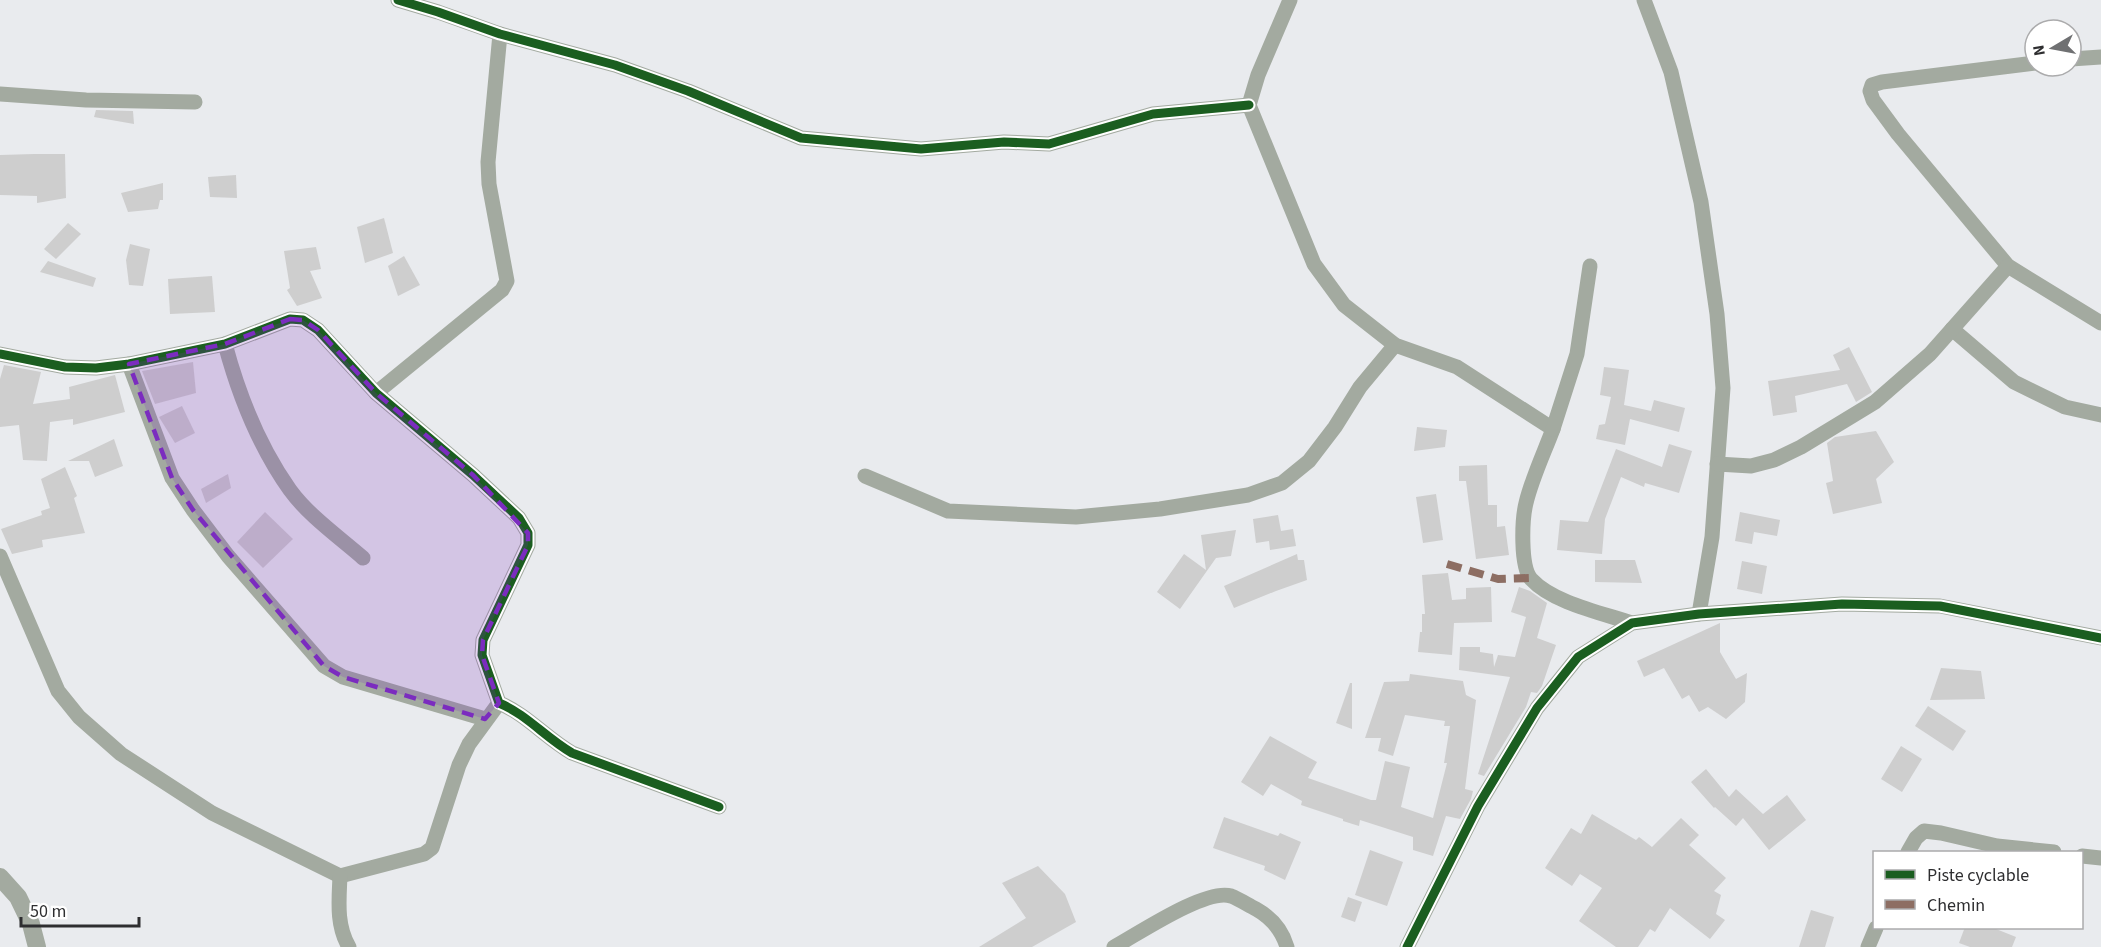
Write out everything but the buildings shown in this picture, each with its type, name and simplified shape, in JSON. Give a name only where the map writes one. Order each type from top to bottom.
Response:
[{"type":"street","points":[[398,0],[500,34],[615,65],[688,91],[801,138],[921,149],[1004,142],[1049,144],[1153,114],[1249,105]]},
{"type":"street","points":[[1290,0],[1258,75],[1249,105],[1314,264],[1344,305],[1395,345],[1457,367],[1553,429]]},
{"type":"street","points":[[1644,0],[1671,72],[1701,202],[1717,314],[1723,388],[1712,537],[1700,614]]},
{"type":"street","points":[[376,393],[502,290],[507,281],[489,183],[488,162],[500,34]]},
{"type":"street","points":[[2083,58],[2101,57]]},
{"type":"street","points":[[2023,64],[1882,82],[1872,85],[1870,91],[1873,100],[1898,134],[2008,266],[2101,323]]},
{"type":"street","points":[[0,94],[86,100],[195,102]]},
{"type":"street","points":[[1590,266],[1576,354],[1553,429],[1526,504],[1522,557],[1530,578],[1551,593],[1632,623]]},
{"type":"street","points":[[1718,464],[1751,466],[1774,460],[1801,447],[1875,402],[1930,354],[2008,266]]},
{"type":"street","points":[[0,354],[65,367],[96,368],[129,364],[225,344],[290,319],[303,320],[318,330],[376,393],[473,475],[519,518],[528,533],[528,545],[483,640],[482,655],[499,703],[512,708],[553,742],[572,753],[719,807]]},
{"type":"street","points":[[1952,329],[2014,382],[2065,407],[2101,415]]},
{"type":"street","points":[[225,344],[238,391],[254,428],[290,491],[311,513],[363,558]]},
{"type":"street","points":[[864,476],[948,511],[1076,517],[1160,509],[1248,495],[1282,483],[1309,461],[1335,427],[1360,387],[1395,345]]},
{"type":"street","points":[[129,364],[172,478],[182,494],[228,556],[324,666],[343,677],[486,720]]},
{"type":"street","points":[[0,556],[58,691],[79,717],[122,754],[213,813],[340,876],[424,854],[432,848],[459,765],[469,744],[499,703]]},
{"type":"street","points":[[1407,947],[1478,806],[1537,708],[1578,657],[1632,623],[1700,614],[1842,604],[1940,606],[2101,638]]},
{"type":"street","points":[[1909,851],[1916,838],[1924,831],[1996,846],[2044,851]]},
{"type":"street","points":[[2083,856],[2101,858]]},
{"type":"street","points":[[340,876],[340,924],[349,947]]},
{"type":"street","points":[[0,877],[18,897],[31,924],[36,947]]},
{"type":"street","points":[[1114,947],[1188,905],[1207,897],[1230,895],[1265,914],[1283,934],[1287,947]]},
{"type":"street","points":[[1868,947],[1875,929]]},
{"type":"highlighted area","points":[[290,319],[303,320],[318,330],[376,393],[473,475],[528,533],[528,545],[483,640],[482,655],[499,703],[485,719],[343,677],[324,666],[193,510],[172,478],[129,364],[225,344]]},
{"type":"marked path","points":[[1447,564],[1498,579],[1530,578]]},
{"type":"cycle path","points":[[398,0],[500,34],[615,65],[688,91],[801,138],[921,149],[1004,142],[1049,144],[1153,114],[1249,105]]},
{"type":"cycle path","points":[[0,354],[65,367],[96,368],[129,364],[225,344],[290,319],[303,320],[318,330],[376,393],[473,475],[519,518],[528,533],[528,545],[483,640],[482,655],[499,703],[518,713],[572,753],[719,807]]},
{"type":"cycle path","points":[[1407,947],[1478,806],[1537,708],[1578,657],[1632,623],[1699,614],[1842,604],[1940,606],[2101,638]]}]
